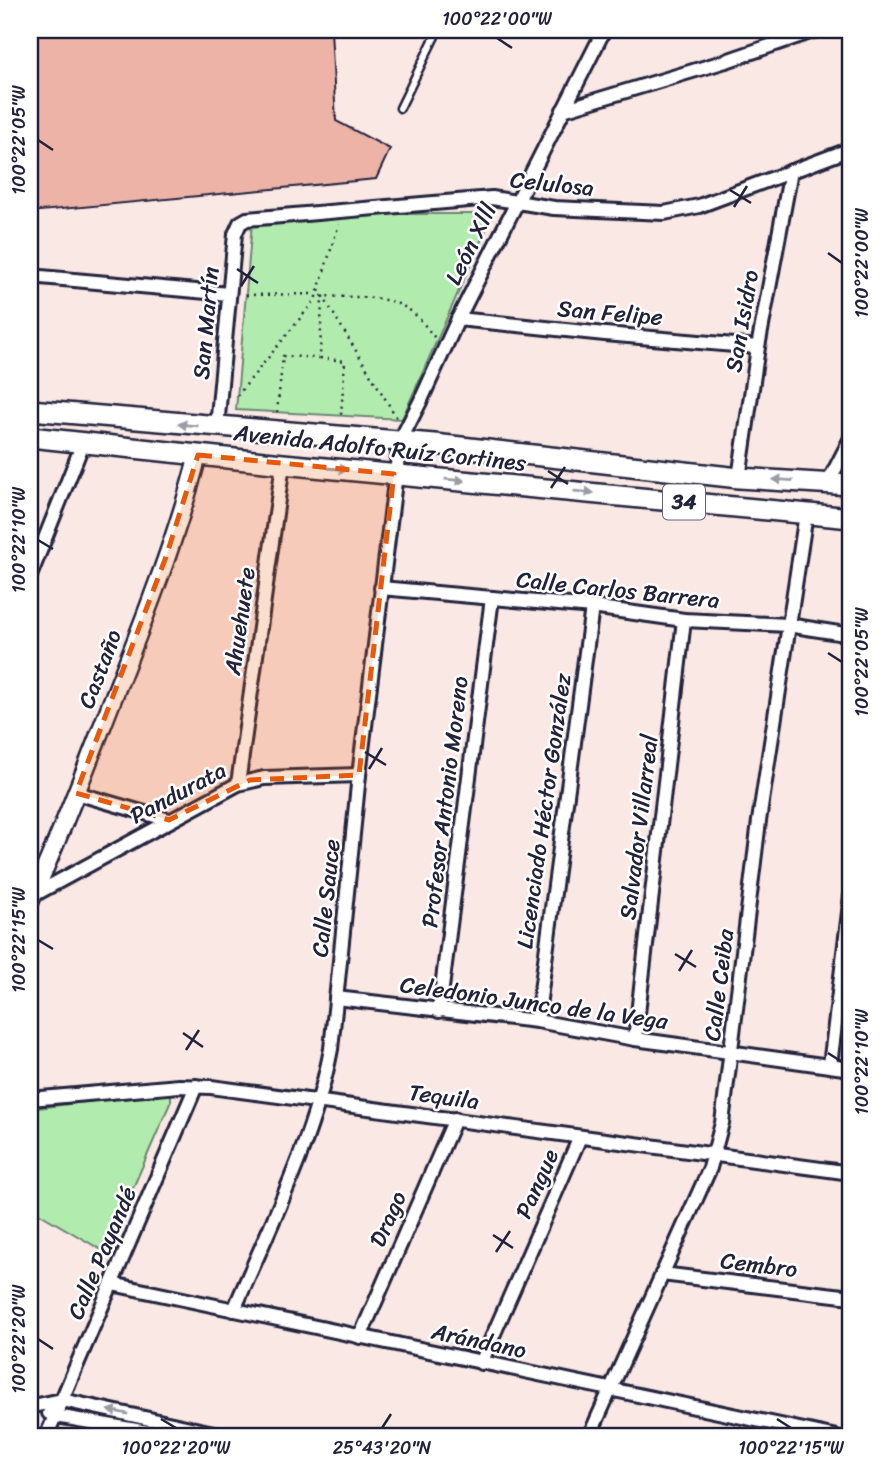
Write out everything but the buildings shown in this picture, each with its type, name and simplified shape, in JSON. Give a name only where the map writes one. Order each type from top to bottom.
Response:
[{"type":"main road","name":"Avenida Adolfo Ruíz Cortines","points":[[30,410],[400,441],[739,478],[851,485]]},
{"type":"main road","name":"Avenida Adolfo Ruíz Cortines","points":[[30,437],[851,518]]},
{"type":"street","name":"León Xlll","points":[[394,474],[400,441],[417,410],[457,319],[604,30]]},
{"type":"street","points":[[563,110],[726,61],[816,30]]},
{"type":"street","name":"Celulosa","points":[[240,223],[251,218],[492,198],[572,209],[664,213],[699,206],[851,149]]},
{"type":"street","name":"San Isidro","points":[[739,478],[758,347],[791,171]]},
{"type":"street","name":"San Martín","points":[[217,427],[235,234],[240,223]]},
{"type":"street","points":[[30,276],[229,295]]},
{"type":"street","name":"San Felipe","points":[[457,319],[758,347]]},
{"type":"street","points":[[828,483],[851,438]]},
{"type":"street","points":[[30,576],[83,443]]},
{"type":"street","name":"Castaño","points":[[31,898],[76,793],[162,569],[180,520],[198,455]]},
{"type":"street","name":"Ahuehuete","points":[[238,784],[283,464]]},
{"type":"street","name":"Calle Sauce","points":[[234,1310],[295,1165],[318,1102],[331,1049],[394,474]]},
{"type":"street","name":"Calle Ceiba","points":[[589,1437],[715,1155],[721,1131],[733,1051],[759,821],[806,513]]},
{"type":"street","name":"Calle Carlos Barrera","points":[[381,588],[592,607],[684,620],[788,625],[851,635]]},
{"type":"street","name":"Profesor Antonio Moreno","points":[[439,1011],[492,598]]},
{"type":"street","name":"Licenciado Héctor González","points":[[537,1021],[592,607]]},
{"type":"street","name":"Salvador Villarreal","points":[[635,1039],[684,620]]},
{"type":"street","name":"Pandurata","points":[[31,898],[238,784],[264,778],[359,775]]},
{"type":"street","points":[[76,793],[169,820]]},
{"type":"street","points":[[830,1065],[851,896]]},
{"type":"street","name":"Celedonio Junco de la Vega","points":[[337,998],[537,1021],[635,1039],[851,1069]]},
{"type":"street","name":"Tequila","points":[[30,1099],[196,1086],[851,1173]]},
{"type":"street","name":"Calle Payandé","points":[[46,1437],[196,1086]]},
{"type":"street","name":"Drago","points":[[359,1336],[455,1119]]},
{"type":"street","name":"Pangue","points":[[481,1363],[580,1138]]},
{"type":"street","name":"Cembro","points":[[662,1274],[851,1297]]},
{"type":"street","name":"Arándano","points":[[112,1284],[837,1437]]},
{"type":"street","points":[[34,1404],[62,1400],[232,1437]]},
{"type":"street","points":[[34,1404],[56,1416],[175,1437]]},
{"type":"lane","points":[[400,108],[438,30]]},
{"type":"path","points":[[237,396],[315,300],[342,214]]},
{"type":"path","points":[[318,290],[397,418]]},
{"type":"path","points":[[246,295],[317,295]]},
{"type":"path","points":[[322,296],[383,299],[399,304],[414,313],[437,340]]},
{"type":"path","points":[[320,358],[322,296]]},
{"type":"path","points":[[277,412],[283,356],[345,360],[341,415]]},
{"type":"highlighted area","points":[[198,455],[394,474],[359,775],[250,780],[169,820],[76,793],[166,557]]},
{"type":"green space","points":[[342,214],[493,214],[402,419],[236,410],[252,223]]},
{"type":"green space","points":[[171,1091],[171,1101],[105,1252],[30,1208],[36,1187],[30,1162],[30,1109]]}]
